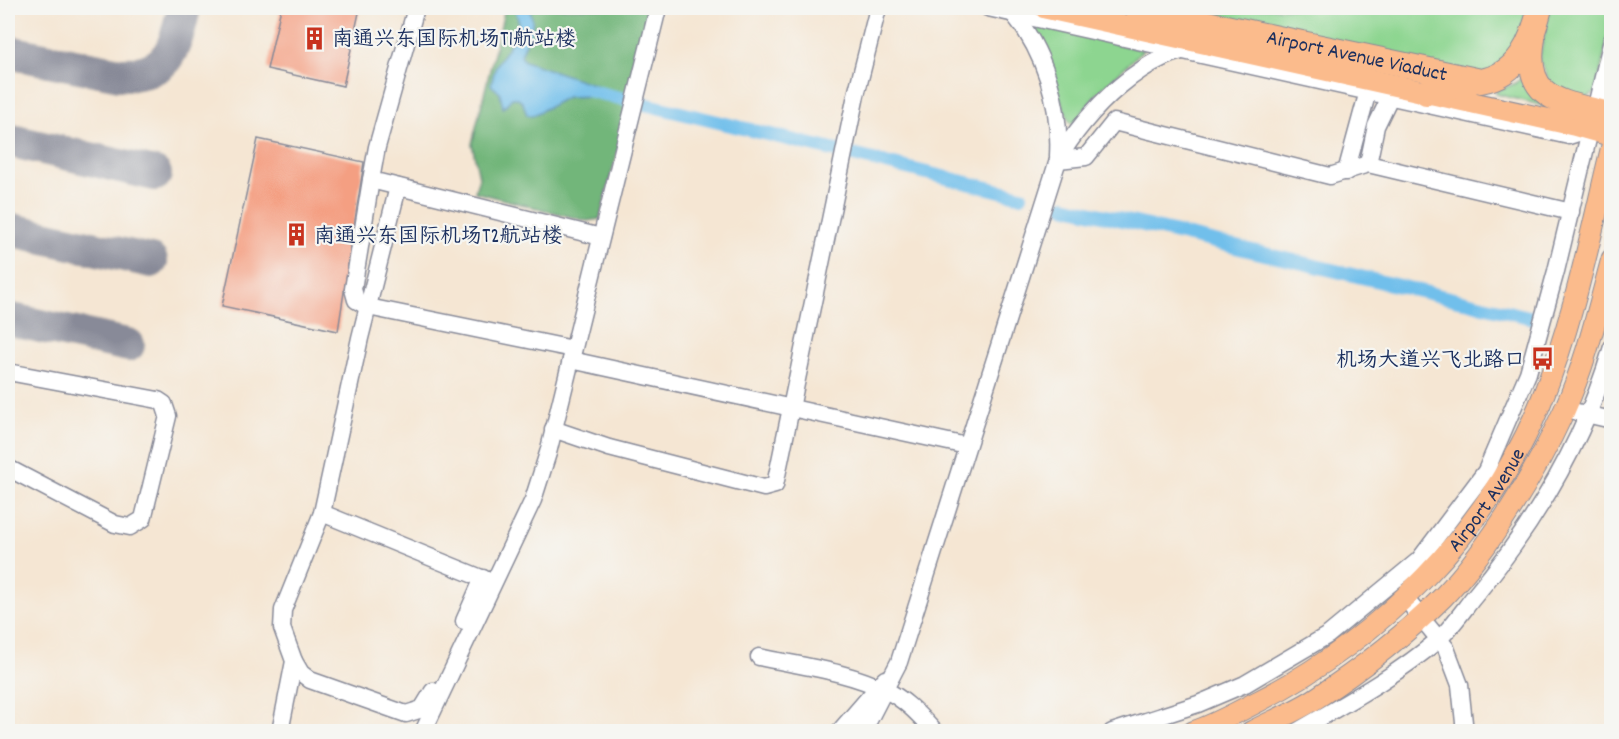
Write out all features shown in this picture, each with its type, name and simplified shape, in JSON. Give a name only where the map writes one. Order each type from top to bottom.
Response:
[{"type":"highway","name":"Airport Avenue Viaduct","points":[[1136,8],[1229,38],[1481,81]]},
{"type":"highway","points":[[1540,8],[1530,58],[1537,87],[1551,98],[1599,118]]},
{"type":"highway","points":[[1426,93],[1498,77],[1512,66],[1533,36]]},
{"type":"main road","points":[[1045,8],[1229,38],[1342,74],[1426,93],[1599,118],[1611,136]]},
{"type":"main road","name":"Airport Avenue","points":[[1193,732],[1211,726],[1301,679],[1385,618],[1427,576],[1471,521],[1509,465],[1539,406],[1563,342],[1611,146]]},
{"type":"main road","name":"Airport Avenue","points":[[1251,732],[1314,700],[1398,639],[1444,595],[1493,533],[1532,473],[1564,410],[1588,347],[1611,260]]},
{"type":"street","points":[[416,8],[377,147],[353,289],[356,300],[368,307],[792,408],[967,446]]},
{"type":"street","points":[[398,187],[368,307],[322,513],[283,610],[282,628],[294,661],[301,673],[310,680],[398,713],[414,714],[429,699],[533,500],[572,355],[658,8]]},
{"type":"street","points":[[553,429],[609,448],[769,488],[777,481],[851,122],[878,8]]},
{"type":"street","points":[[988,8],[1008,9],[1569,136],[1599,118]]},
{"type":"street","points":[[1008,9],[1023,24],[1048,80],[1059,132],[1058,160]]},
{"type":"street","points":[[859,732],[869,720],[882,688],[899,662],[1058,160],[1069,139],[1111,94],[1161,59],[1184,50],[1229,38]]},
{"type":"street","points":[[1112,732],[1198,704],[1245,684],[1328,635],[1419,560],[1486,471],[1528,374],[1571,212],[1599,118],[1611,40]]},
{"type":"street","points":[[1346,171],[1368,91]]},
{"type":"street","points":[[1368,164],[1376,126],[1391,95]]},
{"type":"street","points":[[1058,160],[1086,157],[1114,122],[1330,176],[1368,164],[1571,212]]},
{"type":"street","points":[[371,180],[601,237]]},
{"type":"street","points":[[1296,732],[1388,676],[1439,639],[1519,541],[1558,475],[1587,414],[1611,347]]},
{"type":"street","points":[[8,372],[158,400],[164,404],[168,416],[143,519],[129,527],[115,524],[8,468]]},
{"type":"street","points":[[1564,410],[1611,420]]},
{"type":"street","points":[[322,513],[489,581]]},
{"type":"street","points":[[423,732],[489,581]]},
{"type":"street","points":[[1405,598],[1446,648],[1460,685],[1465,732]]},
{"type":"street","points":[[759,657],[848,676],[882,688],[915,710],[935,732]]},
{"type":"street","points":[[280,732],[294,661]]},
{"type":"street","points":[[839,732],[882,688]]},
{"type":"green space","points":[[505,8],[655,8],[600,219],[587,221],[475,192],[479,177],[472,144]]},
{"type":"green space","points":[[1170,8],[1527,8],[1518,44],[1486,77]]},
{"type":"green space","points":[[1550,8],[1611,8],[1611,25],[1596,92],[1592,95],[1582,98],[1555,92],[1539,60]]},
{"type":"green space","points":[[1035,24],[1143,50],[1097,94],[1073,124],[1070,123],[1032,29]]},
{"type":"green space","points":[[1525,75],[1577,114],[1496,94],[1496,91],[1514,84]]},
{"type":"water","points":[[513,8],[528,8],[531,14],[532,26],[521,56],[524,61],[596,85],[597,92],[594,96],[567,97],[532,116],[527,115],[523,103],[517,98],[512,98],[503,108],[500,93],[491,85],[497,65],[517,29],[517,15]]},
{"type":"building","name":"南通兴东国际机场T1航站楼","points":[[281,8],[360,8],[343,86],[267,69]]},
{"type":"building","name":"南通兴东国际机场T2航站楼","points":[[258,139],[364,162],[338,331],[222,306]]},
{"type":"waterway","points":[[591,91],[1021,196]]},
{"type":"waterway","points":[[1064,206],[1533,318]]},
{"type":"taxiway","points":[[8,52],[120,74],[150,70],[160,64],[173,47],[184,8]]},
{"type":"taxiway","points":[[8,140],[155,174]]},
{"type":"taxiway","points":[[8,229],[151,261]]},
{"type":"taxiway","points":[[8,319],[128,345]]},
{"type":"place","name":"南通兴东国际机场T1航站楼","points":[[314,38]]},
{"type":"place","name":"南通兴东国际机场T2航站楼","points":[[296,235]]},
{"type":"place","name":"机场大道兴飞北路口","points":[[1543,359]]}]
